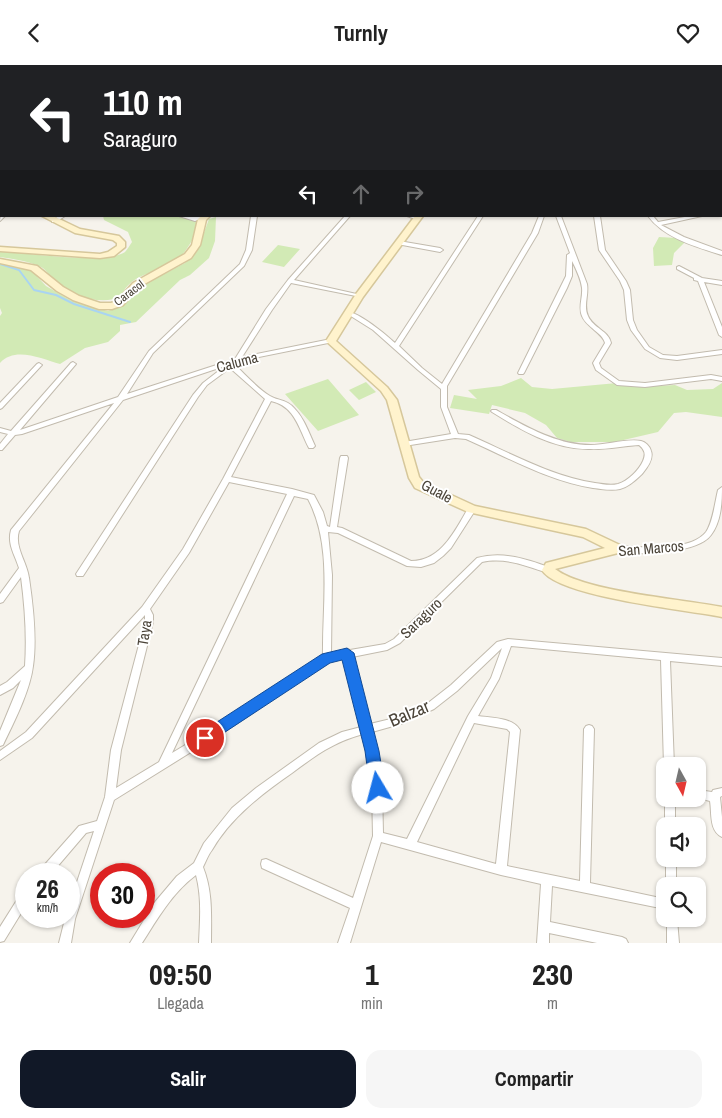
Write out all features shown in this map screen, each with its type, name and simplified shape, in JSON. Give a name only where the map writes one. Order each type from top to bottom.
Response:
[{"type":"street","points":[[0,249],[100,255],[111,254],[121,247],[121,242],[116,238],[78,231],[48,217]]},
{"type":"street","points":[[54,221],[61,217]]},
{"type":"street","points":[[185,217],[194,219],[201,217]]},
{"type":"street","name":"Caracol","points":[[0,261],[34,268],[60,289],[76,298],[99,307],[112,307],[120,303],[136,285],[188,256],[196,245],[204,217]]},
{"type":"street","points":[[0,742],[29,667],[28,600],[24,569],[13,543],[12,537],[15,530],[119,401],[151,352],[242,265],[249,249],[254,217]]},
{"type":"street","points":[[80,574],[195,395],[205,384],[234,363],[269,309],[290,281],[347,217]]},
{"type":"street","points":[[331,341],[359,296],[399,243],[415,217]]},
{"type":"street","points":[[395,347],[480,217]]},
{"type":"street","points":[[455,436],[444,407],[444,388],[448,377],[535,233],[542,217]]},
{"type":"street","points":[[558,217],[586,291],[584,314],[591,326],[607,338],[608,343],[596,363],[598,369],[616,383],[644,385],[711,377],[722,379]]},
{"type":"street","points":[[597,217],[602,250],[623,281],[627,290],[630,320],[634,330],[647,348],[662,357],[677,358],[722,352]]},
{"type":"street","points":[[651,217],[656,224],[672,234],[722,253]]},
{"type":"street","points":[[656,224],[694,217]]},
{"type":"street","points":[[399,243],[440,250]]},
{"type":"street","points":[[521,373],[564,288],[570,268],[570,250]]},
{"type":"street","points":[[679,268],[698,279],[722,283]]},
{"type":"street","points":[[698,279],[722,335]]},
{"type":"street","points":[[290,281],[359,296]]},
{"type":"street","points":[[349,313],[386,337],[395,347],[444,388]]},
{"type":"street","name":"Caluma","points":[[12,433],[119,401],[234,363],[331,341]]},
{"type":"street","name":"Guale","points":[[331,341],[388,394],[392,400],[414,478],[420,485],[472,509],[586,533],[618,549]]},
{"type":"street","points":[[234,363],[269,399],[282,400],[293,409],[311,446]]},
{"type":"street","points":[[0,448],[73,364]]},
{"type":"street","points":[[0,407],[39,365]]},
{"type":"street","name":"Taya","points":[[65,943],[70,919],[110,797],[116,751],[149,622],[149,615],[145,609],[186,551],[269,399]]},
{"type":"street","points":[[404,444],[455,436],[467,437],[551,473],[593,486],[620,486],[630,480],[649,457],[650,451],[647,446],[640,443],[598,447],[565,444],[520,425],[494,411]]},
{"type":"street","points":[[0,430],[12,433]]},
{"type":"street","points":[[327,658],[329,529],[344,458]]},
{"type":"street","points":[[227,479],[311,497],[329,529]]},
{"type":"street","name":"San Marcos","points":[[548,570],[550,567],[618,549],[675,548],[701,540],[708,533],[722,490]]},
{"type":"street","points":[[163,763],[292,492]]},
{"type":"street","points":[[329,529],[339,530],[410,564],[418,565],[430,561],[445,550],[472,509]]},
{"type":"street","name":"Saraguro","points":[[110,797],[233,721],[327,658],[387,647],[397,641],[480,560],[491,557],[504,557],[548,570],[552,575],[572,582],[617,595],[671,602],[722,613]]},
{"type":"street","points":[[0,600],[24,569]]},
{"type":"street","points":[[0,756],[29,735],[145,609]]},
{"type":"street","points":[[410,845],[471,719],[495,679],[508,643],[722,662]]},
{"type":"street","name":"Balzar","points":[[136,943],[159,906],[181,880],[198,867],[208,846],[220,830],[236,811],[258,791],[322,746],[345,735],[401,720],[431,706],[454,688],[493,648],[508,643]]},
{"type":"street","points":[[344,943],[378,836],[377,778],[347,653]]},
{"type":"street","points":[[665,656],[669,757]]},
{"type":"street","points":[[0,691],[10,685],[29,667]]},
{"type":"street","points":[[471,719],[509,725],[515,729],[501,870]]},
{"type":"street","points":[[584,887],[590,729]]},
{"type":"street","points":[[706,794],[719,795],[718,827],[722,832]]},
{"type":"street","points":[[54,863],[83,829],[101,825]]},
{"type":"street","points":[[378,836],[501,870],[656,902]]},
{"type":"street","points":[[266,864],[356,905]]},
{"type":"street","points":[[198,867],[204,879],[206,895],[204,943]]},
{"type":"street","points":[[543,943],[548,879]]},
{"type":"street","points":[[0,937],[15,913]]},
{"type":"street","points":[[544,926],[622,943]]},
{"type":"street","points":[[672,927],[673,943]]},
{"type":"green space","points":[[103,217],[197,217],[198,222],[193,239],[179,258],[165,267],[131,282],[122,296],[114,299],[96,300],[78,295],[54,281],[41,267],[0,257],[0,251],[84,258],[115,256],[125,252],[132,242],[128,232],[104,220]]},
{"type":"green space","points":[[216,217],[215,241],[209,258],[190,275],[180,280],[136,322],[120,325],[120,331],[108,342],[85,348],[60,364],[29,355],[13,355],[0,363],[0,316],[2,313],[0,308],[0,262],[30,269],[46,286],[70,300],[108,311],[121,306],[136,289],[185,263],[198,249],[209,219]]},
{"type":"green space","points":[[659,237],[677,238],[685,242],[674,253],[672,265],[654,266],[653,248]]},
{"type":"green space","points":[[278,245],[300,249],[284,267],[262,262]]},
{"type":"green space","points":[[521,378],[532,387],[552,389],[617,383],[636,387],[675,385],[687,390],[713,389],[722,383],[722,417],[686,412],[674,413],[658,432],[615,442],[571,442],[557,438],[546,425],[525,413],[492,405],[489,414],[450,408],[454,395],[477,399],[468,390],[501,386]]},
{"type":"green space","points":[[328,379],[359,415],[318,431],[285,394]]},
{"type":"green space","points":[[366,382],[376,392],[359,400],[349,390]]},
{"type":"waterway","points":[[0,264],[19,270],[34,290],[56,295],[74,304],[130,322]]},
{"type":"route","points":[[205,738],[327,658],[347,653],[372,751],[378,788]]}]
